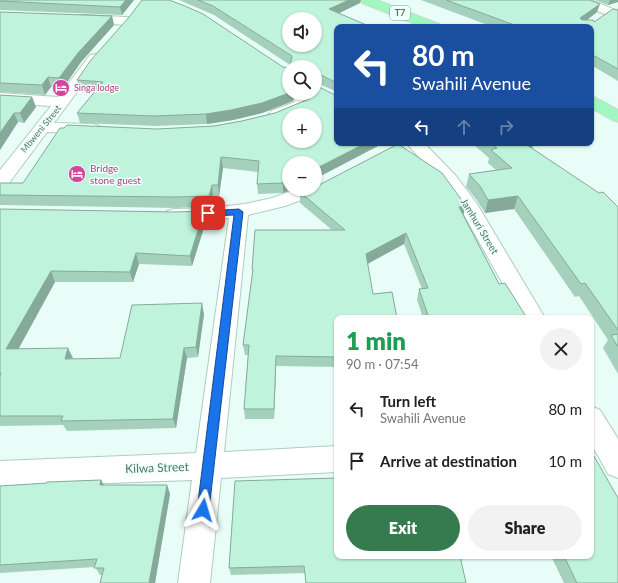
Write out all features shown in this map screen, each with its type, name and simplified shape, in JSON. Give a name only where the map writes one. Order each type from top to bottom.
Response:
[{"type":"highway","name":"T7","points":[[366,0],[426,24]]},
{"type":"highway","points":[[594,103],[618,117]]},
{"type":"street","points":[[580,0],[615,11]]},
{"type":"street","points":[[599,19],[615,11]]},
{"type":"street","points":[[72,18],[126,22]]},
{"type":"street","name":"Mbweni Street","points":[[0,183],[15,161],[62,102],[87,66],[102,49]]},
{"type":"street","points":[[0,98],[62,102]]},
{"type":"street","points":[[264,119],[303,104],[302,100]]},
{"type":"street","points":[[42,127],[108,130]]},
{"type":"street","name":"Jamhuri Street","points":[[417,146],[430,158],[464,198],[532,315]]},
{"type":"street","points":[[154,214],[239,212],[280,203],[296,196]]},
{"type":"street","points":[[194,583],[239,212]]},
{"type":"street","points":[[594,430],[618,465]]},
{"type":"street","name":"Kilwa Street","points":[[0,474],[208,466],[334,459]]},
{"type":"building","points":[[0,0],[126,0],[120,7]]},
{"type":"building","points":[[142,0],[169,0],[203,14],[282,66],[282,96],[262,103],[206,114],[154,116],[77,113],[103,82],[77,80],[91,60],[130,16]]},
{"type":"building","points":[[198,0],[349,0],[329,9],[364,24],[334,24],[334,82],[322,76],[322,60],[291,60],[292,56],[286,52],[322,52],[322,12],[282,12],[282,50],[213,6]]},
{"type":"building","points":[[446,0],[590,0],[600,4],[580,18],[582,20],[593,20],[594,22],[613,9],[618,10],[618,69],[594,56],[594,24],[512,24]]},
{"type":"building","points":[[0,12],[112,16],[78,53],[59,78],[48,77],[42,85],[0,83]]},
{"type":"building","points":[[322,88],[334,94],[334,146],[360,146],[322,165],[322,156],[282,156],[282,183],[257,184],[259,161],[221,157],[218,185],[212,185],[209,196],[0,195],[0,183],[23,183],[60,128],[64,128],[67,125],[157,129],[214,126],[242,121],[282,110],[282,148],[322,148],[322,108],[287,108],[307,100],[322,100]]},
{"type":"building","points":[[0,95],[32,97],[20,113],[14,113],[0,133]]},
{"type":"building","points":[[394,146],[401,146],[442,173],[466,206],[459,207],[499,284],[505,283],[525,315],[428,315],[419,289],[428,288],[406,233],[366,254],[373,294],[392,292],[396,315],[334,315],[334,357],[276,356],[274,409],[244,409],[249,345],[243,345],[253,269],[255,230],[345,230],[305,196],[322,196],[322,183]]},
{"type":"building","points":[[494,146],[528,146],[599,193],[603,192],[618,207],[618,330],[585,283],[581,284],[518,196],[488,200],[480,186],[469,174],[512,168],[491,150],[497,148]]},
{"type":"building","points":[[0,209],[175,212],[204,211],[190,256],[136,253],[130,272],[51,271],[6,349],[68,348],[65,359],[120,358],[132,305],[202,303],[196,347],[184,348],[173,419],[61,421],[63,416],[0,416]]},
{"type":"building","points":[[618,334],[618,347],[611,335]]},
{"type":"building","points":[[594,456],[618,498],[618,583],[577,583],[565,559],[594,559]]},
{"type":"building","points":[[334,478],[334,559],[461,559],[466,583],[306,583],[304,566],[229,568],[235,481]]},
{"type":"building","points":[[101,480],[100,485],[167,485],[149,583],[100,583],[104,568],[94,568],[97,559],[0,565],[0,486],[47,482]]},
{"type":"place","name":"Singa lodge","points":[[61,88]]},
{"type":"place","name":"Bridge stone guest","points":[[77,174]]},
{"type":"route","points":[[203,510],[239,212],[208,213]]}]
